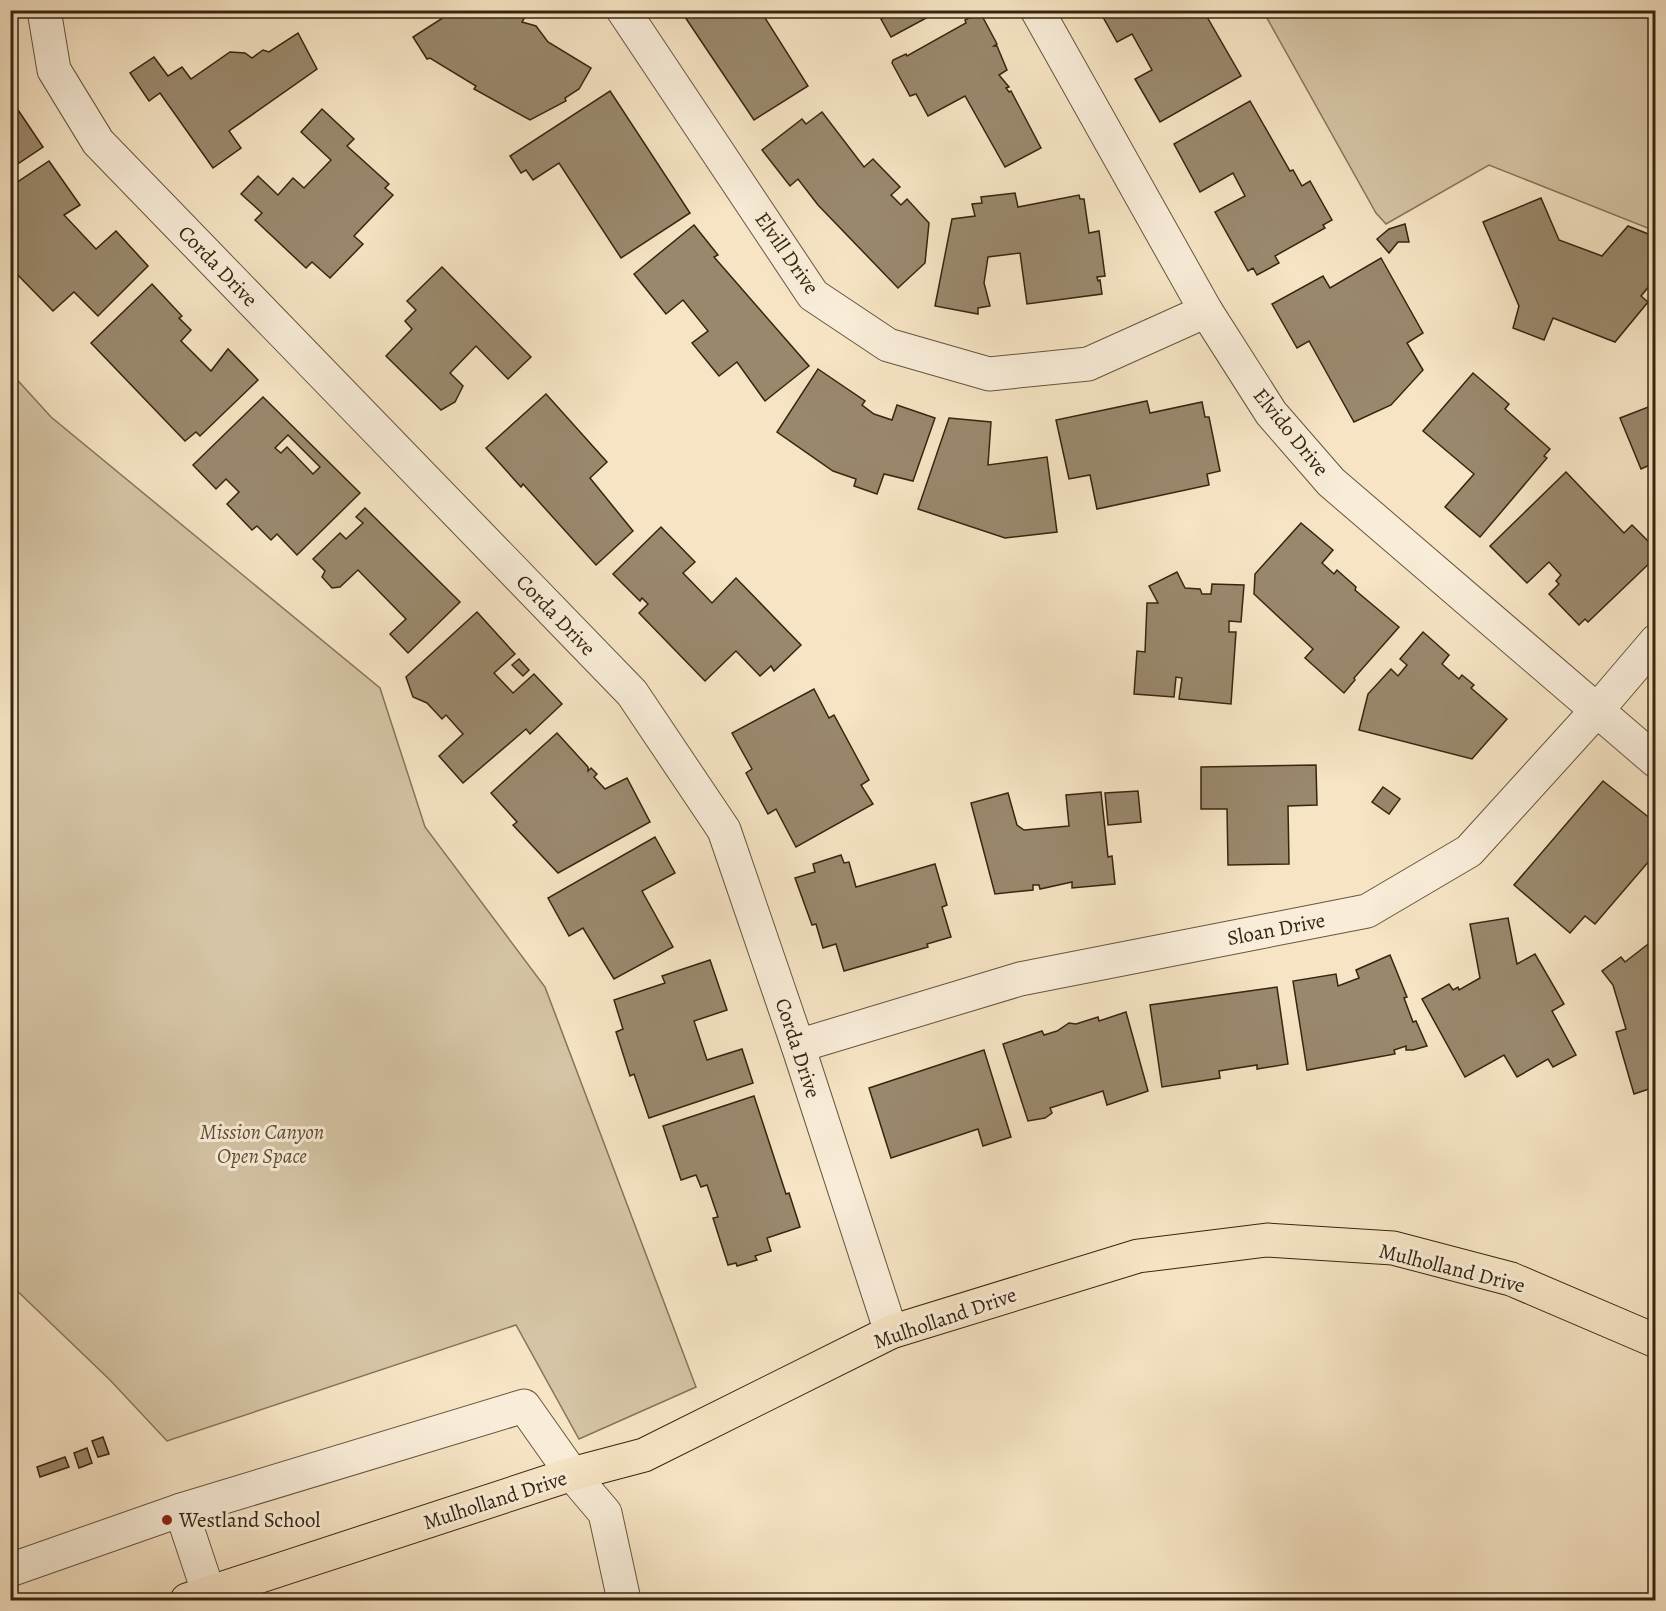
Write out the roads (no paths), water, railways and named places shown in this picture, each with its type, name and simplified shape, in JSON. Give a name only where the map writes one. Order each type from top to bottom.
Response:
[{"type":"main road","name":"Mulholland Drive","points":[[198,1597],[572,1474],[644,1455],[891,1332],[1138,1256],[1267,1240],[1393,1248],[1511,1279],[1656,1341]]},
{"type":"street","name":"Corda Drive","points":[[44,10],[54,70],[98,142],[632,693],[724,830],[798,1046],[891,1332]]},
{"type":"street","name":"Elvill Drive","points":[[623,10],[813,296],[888,345],[989,374],[1088,364],[1206,311]]},
{"type":"street","name":"Elvido Drive","points":[[1037,10],[1206,311],[1271,413],[1331,482],[1656,761]]},
{"type":"street","name":"Sloan Drive","points":[[798,1046],[1020,979],[1367,911],[1469,851],[1598,709],[1656,641]]},
{"type":"street","points":[[10,1570],[181,1510],[524,1406],[572,1474],[605,1513],[624,1600]]},
{"type":"street","points":[[181,1510],[198,1597]]},
{"type":"place","name":"Westland School","points":[[167,1520]]},
{"type":"park label","name":"Mission Canyon Open Space","points":[[262,1144]]}]
